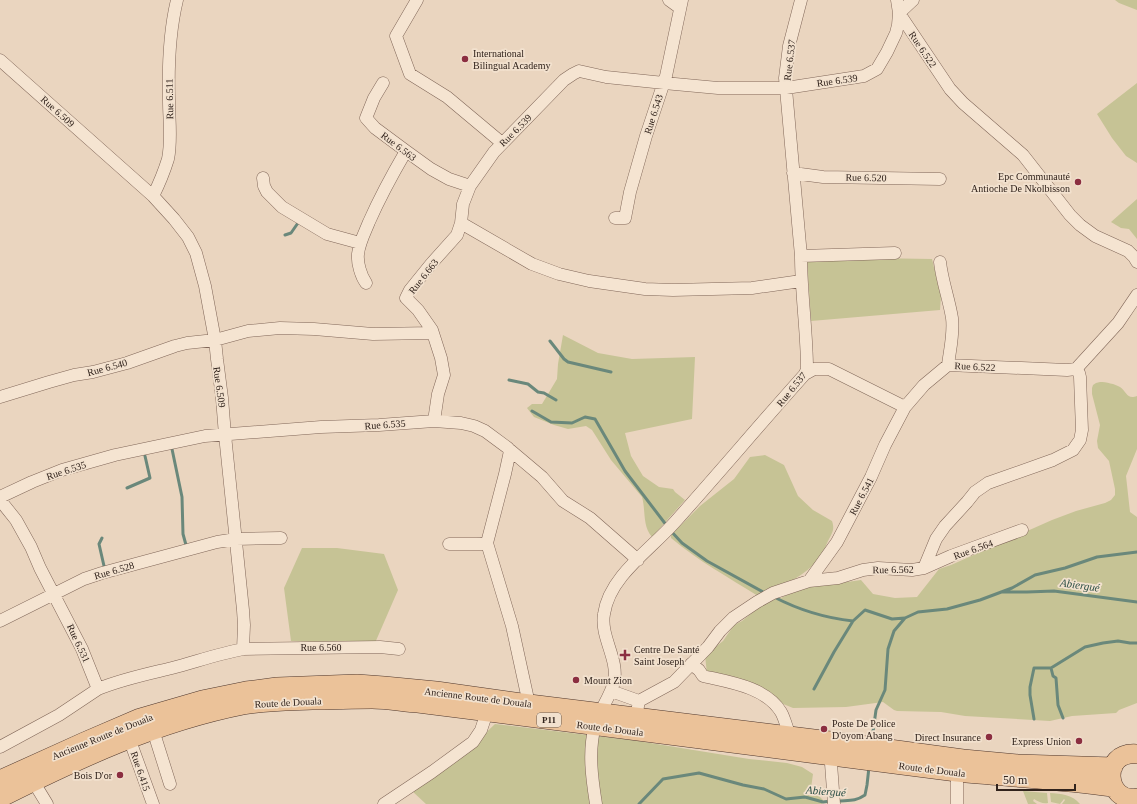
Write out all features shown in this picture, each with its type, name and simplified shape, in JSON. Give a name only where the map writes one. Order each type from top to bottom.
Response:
[{"type":"main road","name":"Ancienne Route de Douala","points":[[0,780],[140,718],[202,700],[246,691],[285,687],[364,685],[436,691],[530,704],[598,719],[637,709],[790,736],[830,749],[1018,764],[1113,766]]},
{"type":"main road","name":"Route de Douala","points":[[0,798],[32,781],[129,738],[200,715],[244,705],[274,701],[374,699],[487,712],[598,719],[830,749],[957,772],[1078,782],[1113,787],[1124,797],[1137,798]]},
{"type":"main road","points":[[1113,787],[1111,773],[1113,766],[1126,755],[1137,754]]},
{"type":"street","name":"Rue 6.511","points":[[153,196],[163,174],[168,158],[170,141],[169,64],[172,24],[176,0]]},
{"type":"street","points":[[417,0],[396,36],[410,74],[447,97],[502,143]]},
{"type":"street","points":[[669,0],[681,4]]},
{"type":"street","name":"Rue 6.537","points":[[596,804],[591,750],[598,719],[611,691],[614,680],[614,666],[605,632],[604,614],[609,596],[622,576],[675,522],[805,374],[807,369],[804,309],[800,281],[800,256],[785,78],[789,46],[801,0]]},
{"type":"street","name":"Rue 6.539","points":[[461,223],[463,204],[470,186],[494,152],[564,80],[573,74],[580,71],[606,77],[664,84],[718,88],[786,88],[864,76],[877,69],[896,33],[899,13],[897,0]]},
{"type":"street","points":[[899,13],[913,0]]},
{"type":"street","name":"Rue 6.543","points":[[615,218],[625,218],[630,192],[646,136],[664,84],[681,4]]},
{"type":"street","name":"Rue 6.522","points":[[899,13],[950,89],[963,103],[1023,155],[1070,215],[1094,236],[1128,251],[1134,256],[1137,262]]},
{"type":"street","name":"Rue 6.509","points":[[0,60],[153,196],[188,237],[196,253],[205,286],[215,340],[216,359],[222,398],[244,625],[243,649]]},
{"type":"street","name":"Rue 6.563","points":[[383,83],[374,98],[366,118],[375,128],[431,169],[449,179],[470,186]]},
{"type":"street","points":[[366,283],[363,279],[358,255],[360,243],[389,179],[406,152]]},
{"type":"street","name":"Rue 6.520","points":[[793,173],[823,177],[940,179]]},
{"type":"street","points":[[263,178],[266,192],[282,207],[327,234],[360,243]]},
{"type":"street","points":[[461,223],[532,264],[559,274],[589,281],[645,289],[673,290],[752,288],[800,281]]},
{"type":"street","name":"Rue 6.663","points":[[434,420],[438,394],[444,375],[441,358],[433,333],[426,321],[407,299],[407,294],[431,264],[458,235],[461,223]]},
{"type":"street","points":[[800,256],[895,254]]},
{"type":"street","points":[[940,262],[942,278],[952,318],[948,365]]},
{"type":"street","points":[[1076,369],[1118,323],[1137,295]]},
{"type":"street","name":"Rue 6.540","points":[[0,397],[74,375],[93,372],[127,363],[175,346],[215,340],[248,331],[280,328],[314,329],[372,334],[433,333]]},
{"type":"street","name":"Rue 6.522","points":[[905,407],[924,386],[948,365],[1067,370],[1076,369]]},
{"type":"street","points":[[805,374],[814,369],[829,369],[905,407]]},
{"type":"street","name":"Rue 6.562","points":[[637,709],[674,682],[708,647],[720,631],[733,618],[773,593],[809,581],[838,578],[863,570],[878,568],[912,570],[924,568],[939,535],[974,492],[988,483],[1053,460],[1073,450],[1080,440],[1082,430],[1080,377],[1076,369]]},
{"type":"street","name":"Rue 6.541","points":[[809,581],[837,542],[905,407]]},
{"type":"street","name":"Rue 6.535","points":[[0,498],[47,475],[82,464],[115,455],[187,440],[225,434],[321,426],[380,425],[434,420],[461,423],[474,426],[485,431],[542,476],[563,501],[590,518],[638,560]]},
{"type":"street","points":[[510,450],[487,543],[512,626],[530,704]]},
{"type":"street","name":"Rue 6.531","points":[[0,498],[16,520],[61,606],[82,649],[98,688]]},
{"type":"street","name":"Rue 6.564","points":[[924,568],[951,556],[1022,530]]},
{"type":"street","name":"Rue 6.528","points":[[0,621],[84,579],[102,573],[217,542],[236,539],[281,538]]},
{"type":"street","points":[[448,544],[487,543]]},
{"type":"street","name":"Rue 6.560","points":[[243,649],[380,647],[399,649]]},
{"type":"street","points":[[0,747],[59,715],[98,688],[130,677],[172,668],[223,653],[243,649]]},
{"type":"street","points":[[691,664],[700,670],[703,676],[749,688],[769,699],[781,712],[790,736]]},
{"type":"street","points":[[611,691],[637,709]]},
{"type":"street","points":[[384,804],[473,742],[481,730],[487,712]]},
{"type":"street","points":[[153,730],[170,784]]},
{"type":"street","name":"Rue 6.415","points":[[129,738],[153,804]]},
{"type":"street","points":[[830,749],[834,804]]},
{"type":"street","points":[[957,772],[957,804]]},
{"type":"street","points":[[32,781],[47,804]]},
{"type":"shaded area","points":[[1115,0],[1137,0],[1137,10],[1119,3]]},
{"type":"shaded area","points":[[1137,83],[1137,163],[1126,156],[1112,138],[1097,114]]},
{"type":"shaded area","points":[[1137,199],[1137,239],[1129,229],[1121,228],[1111,222]]},
{"type":"shaded area","points":[[870,258],[932,259],[941,296],[940,310],[811,321],[807,260]]},
{"type":"shaded area","points":[[563,335],[598,353],[632,359],[695,357],[692,419],[625,433],[631,456],[643,476],[659,487],[673,489],[685,500],[652,537],[645,523],[642,497],[611,460],[592,430],[586,426],[568,429],[554,425],[534,417],[527,408],[532,404],[542,404],[557,379]]},
{"type":"shaded area","points":[[1100,382],[1118,386],[1131,397],[1137,396],[1137,449],[1126,476],[1130,512],[1137,517],[1137,703],[1119,710],[1116,713],[1072,716],[1050,721],[965,716],[941,712],[897,711],[883,702],[846,707],[793,708],[754,692],[733,676],[707,674],[705,655],[723,641],[734,625],[742,621],[763,604],[772,600],[781,598],[811,584],[861,580],[873,594],[895,598],[917,597],[939,569],[1052,520],[1111,500],[1115,495],[1115,489],[1109,461],[1098,448],[1097,441],[1100,425],[1092,394],[1093,385]]},
{"type":"shaded area","points":[[765,455],[784,465],[798,496],[813,510],[832,521],[833,529],[824,551],[810,568],[794,579],[758,596],[692,554],[671,538],[671,535],[700,506],[734,479],[750,457]]},
{"type":"shaded area","points":[[302,548],[337,548],[384,554],[398,590],[375,643],[291,641],[284,588]]},
{"type":"shaded area","points":[[495,724],[638,741],[749,759],[787,763],[802,767],[813,774],[811,788],[823,800],[822,804],[426,804],[412,791],[471,747]]},
{"type":"shaded area","points":[[1023,791],[1047,793],[1048,803],[1034,799],[1033,801],[1037,804],[1028,804]]},
{"type":"shaded area","points":[[1050,793],[1070,796],[1080,804],[1062,804],[1065,800],[1064,799],[1060,804],[1051,802]]},
{"type":"waterway","points":[[285,235],[291,233],[300,220]]},
{"type":"waterway","points":[[550,341],[568,362],[611,372]]},
{"type":"waterway","points":[[509,380],[528,384],[538,392],[544,393],[556,400]]},
{"type":"waterway","points":[[532,411],[551,422],[572,423],[585,417],[595,419],[625,471],[667,526]]},
{"type":"waterway","points":[[172,449],[182,497],[183,534],[186,545]]},
{"type":"waterway","points":[[127,488],[150,478],[145,456]]},
{"type":"waterway","points":[[670,530],[682,543],[707,561],[765,593]]},
{"type":"waterway","points":[[102,538],[99,544],[104,566]]},
{"type":"waterway","name":"Abiergué","points":[[872,739],[876,710],[885,690],[888,649],[894,631],[905,618],[918,612],[947,609],[980,600],[1012,588],[1035,575],[1065,568],[1097,557],[1137,552]]},
{"type":"waterway","name":"Abiergué","points":[[1002,592],[1054,591],[1137,602]]},
{"type":"waterway","points":[[774,597],[812,613],[853,621]]},
{"type":"waterway","name":"Abiergué","points":[[814,689],[853,621],[865,610],[892,619],[905,618]]},
{"type":"waterway","points":[[1034,719],[1030,695],[1034,668],[1051,668],[1085,647],[1118,641],[1137,643]]},
{"type":"waterway","points":[[1051,668],[1053,676],[1056,678],[1058,705],[1063,718]]},
{"type":"waterway","name":"Abiergué","points":[[837,801],[855,800],[865,795],[869,767]]},
{"type":"waterway","name":"Abiergué","points":[[639,804],[663,779],[699,773],[764,789],[786,799],[805,797],[823,802],[831,801]]},
{"type":"place","name":"International Bilingual Academy","points":[[465,59]]},
{"type":"place","name":"Epc Communauté Antioche De Nkolbisson","points":[[1078,182]]},
{"type":"place","name":"Centre De Santé Saint Joseph","points":[[625,655]]},
{"type":"place","name":"Mount Zion","points":[[576,680]]},
{"type":"place","name":"Poste De Police D'oyom Abang","points":[[824,729]]},
{"type":"place","name":"Direct Insurance","points":[[989,737]]},
{"type":"place","name":"Express Union","points":[[1079,741]]},
{"type":"place","name":"Bois D'or","points":[[120,775]]}]
